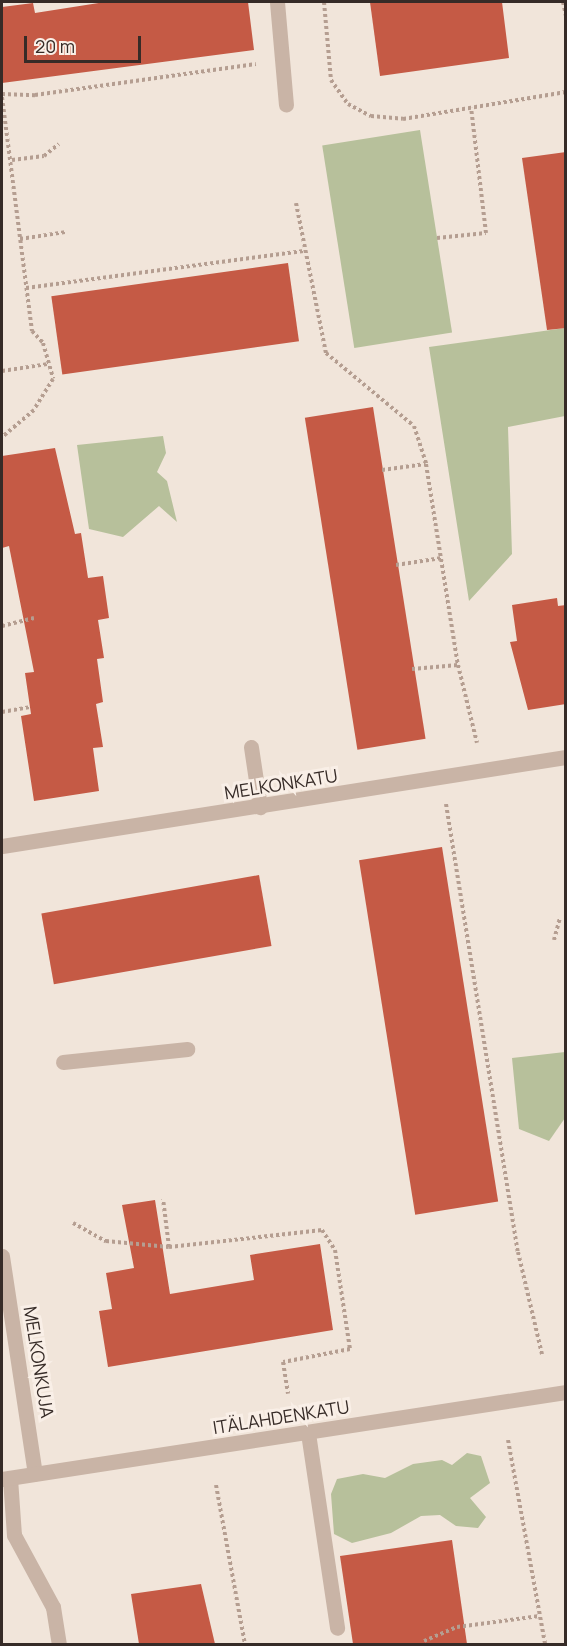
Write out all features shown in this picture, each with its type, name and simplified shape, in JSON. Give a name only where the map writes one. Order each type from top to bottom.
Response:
[{"type":"street","points":[[277,2],[286,105]]},
{"type":"street","points":[[251,747],[260,807]]},
{"type":"street","name":"MELKONKATU","points":[[2,846],[442,780],[566,757]]},
{"type":"street","points":[[63,1062],[187,1049]]},
{"type":"street","name":"MELKONKUJA","points":[[2,1256],[35,1474]]},
{"type":"street","name":"ITÄLAHDENKATU","points":[[6,1479],[566,1392]]},
{"type":"street","points":[[308,1433],[337,1628]]},
{"type":"street","points":[[6,1479],[14,1535],[53,1607],[59,1644]]},
{"type":"path","points":[[324,2],[331,80],[348,104],[371,116],[403,119],[566,92]]},
{"type":"path","points":[[563,2],[566,16]]},
{"type":"path","points":[[2,437],[33,410],[53,379],[43,343],[32,331],[2,95],[35,95],[283,60]]},
{"type":"path","points":[[437,238],[486,233],[471,108]]},
{"type":"path","points":[[12,160],[44,156],[59,144]]},
{"type":"path","points":[[296,203],[326,353],[414,426],[426,464],[458,664],[484,773]]},
{"type":"path","points":[[20,239],[66,232]]},
{"type":"path","points":[[26,288],[304,251]]},
{"type":"path","points":[[2,371],[48,364]]},
{"type":"path","points":[[382,470],[426,464]]},
{"type":"path","points":[[396,565],[441,558]]},
{"type":"path","points":[[2,626],[34,618]]},
{"type":"path","points":[[412,669],[458,664]]},
{"type":"path","points":[[2,712],[30,707]]},
{"type":"path","points":[[442,780],[518,1252],[542,1354]]},
{"type":"path","points":[[554,940],[560,918]]},
{"type":"path","points":[[163,1199],[169,1247]]},
{"type":"path","points":[[72,1223],[106,1241],[169,1247],[322,1230],[335,1250],[350,1349],[283,1362],[288,1394]]},
{"type":"path","points":[[508,1440],[545,1644]]},
{"type":"path","points":[[216,1485],[245,1644]]},
{"type":"path","points":[[424,1641],[457,1627],[539,1616]]},
{"type":"green space","points":[[420,130],[452,332],[354,348],[322,145]]},
{"type":"green space","points":[[565,328],[565,416],[508,427],[512,554],[469,601],[429,347]]},
{"type":"green space","points":[[163,436],[166,453],[157,472],[167,481],[177,522],[159,506],[123,537],[89,529],[77,445]]},
{"type":"green space","points":[[565,1052],[565,1118],[549,1141],[519,1129],[512,1058]]},
{"type":"green space","points":[[467,1453],[481,1456],[490,1483],[470,1498],[486,1517],[478,1528],[456,1526],[440,1515],[421,1516],[391,1533],[352,1543],[334,1534],[331,1494],[337,1479],[363,1474],[385,1478],[413,1464],[442,1460],[452,1465]]},
{"type":"building","points":[[105,2],[248,2],[254,50],[2,83],[2,7],[33,3],[35,13]]},
{"type":"building","points":[[370,2],[502,2],[509,58],[380,76]]},
{"type":"building","points":[[566,152],[566,328],[547,330],[522,158]]},
{"type":"building","points":[[288,263],[299,341],[62,374],[51,296]]},
{"type":"building","points":[[373,407],[426,739],[357,750],[305,418]]},
{"type":"building","points":[[55,448],[75,534],[81,533],[88,578],[103,576],[109,618],[98,620],[104,658],[97,659],[103,702],[96,704],[103,747],[93,748],[99,791],[34,801],[21,716],[31,714],[25,673],[34,672],[9,546],[2,548],[2,456]]},
{"type":"building","points":[[557,598],[558,606],[566,605],[566,704],[528,710],[510,642],[517,641],[512,605]]},
{"type":"building","points":[[442,847],[498,1202],[415,1215],[359,860]]},
{"type":"building","points":[[259,875],[272,946],[54,984],[41,913]]},
{"type":"building","points":[[155,1200],[170,1294],[254,1280],[250,1255],[320,1244],[333,1330],[108,1367],[99,1311],[112,1309],[106,1273],[134,1268],[122,1205]]},
{"type":"building","points":[[452,1540],[467,1644],[353,1644],[340,1556]]},
{"type":"building","points":[[201,1584],[215,1644],[139,1644],[131,1594]]}]
